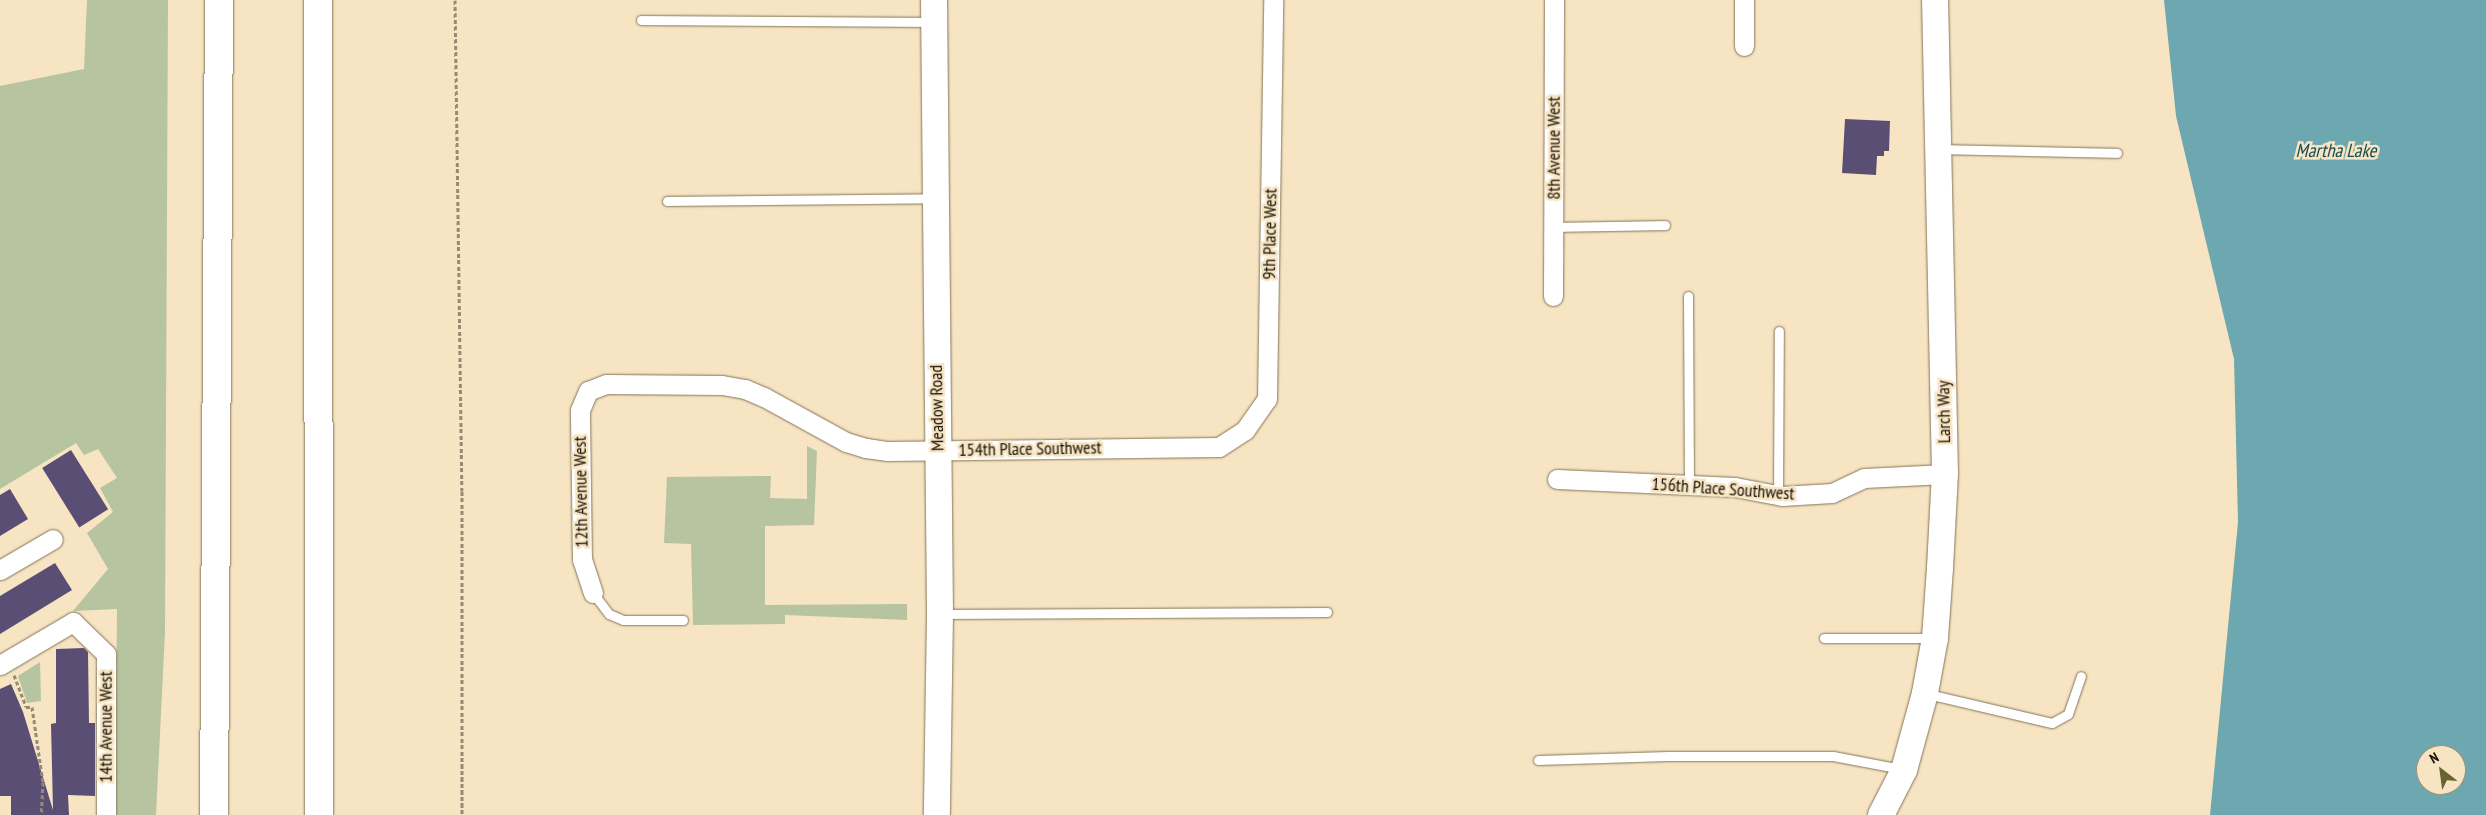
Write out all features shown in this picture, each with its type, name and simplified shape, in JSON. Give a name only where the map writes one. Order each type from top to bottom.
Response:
[{"type":"highway","points":[[214,815],[219,0]]},
{"type":"highway","points":[[318,0],[319,815]]},
{"type":"street","name":"9th Place West","points":[[1218,447],[1245,430],[1267,399],[1273,0]]},
{"type":"street","name":"8th Avenue West","points":[[1553,296],[1554,0]]},
{"type":"street","points":[[1744,0],[1744,46]]},
{"type":"street","name":"Larch Way","points":[[1881,815],[1904,770],[1925,693],[1935,638],[1945,474],[1935,0]]},
{"type":"street","name":"Meadow Road","points":[[934,11],[940,614],[937,815]]},
{"type":"street","name":"154th Place Southwest","points":[[588,391],[606,384],[722,385],[745,389],[764,397],[819,429],[859,446],[888,451],[1218,447]]},
{"type":"street","name":"12th Avenue West","points":[[588,391],[580,410],[582,560],[593,593]]},
{"type":"street","name":"156th Place Southwest","points":[[1557,479],[1735,487],[1778,495],[1832,493],[1864,478],[1945,474]]},
{"type":"street","points":[[0,570],[53,539]]},
{"type":"street","name":"14th Avenue West","points":[[4,662],[73,622],[106,654],[106,815]]},
{"type":"lane","points":[[641,20],[934,11]]},
{"type":"lane","points":[[1938,149],[2117,153]]},
{"type":"lane","points":[[667,200],[935,198]]},
{"type":"lane","points":[[1554,226],[1665,225]]},
{"type":"lane","points":[[1688,296],[1689,485]]},
{"type":"lane","points":[[1778,495],[1779,331]]},
{"type":"lane","points":[[593,593],[609,614],[623,620],[683,620]]},
{"type":"lane","points":[[940,614],[1327,612]]},
{"type":"lane","points":[[1824,638],[1935,638]]},
{"type":"lane","points":[[1925,693],[2052,723],[2068,714],[2081,676]]},
{"type":"lane","points":[[1538,760],[1668,756],[1833,756],[1904,770]]},
{"type":"path","points":[[455,0],[462,491],[462,815]]},
{"type":"path","points":[[4,662],[26,707],[32,707],[43,782],[41,815]]},
{"type":"green space","points":[[87,0],[168,0],[165,632],[156,815],[115,815],[117,609],[73,611],[108,569],[87,533],[113,512],[100,488],[117,478],[98,449],[84,455],[76,443],[0,489],[0,86],[84,69]]},
{"type":"green space","points":[[807,446],[817,451],[814,525],[765,526],[765,605],[907,604],[907,620],[785,615],[785,624],[693,625],[691,544],[664,543],[667,477],[771,476],[770,498],[807,499]]},
{"type":"green space","points":[[40,662],[41,701],[27,703],[18,676]]},
{"type":"water","name":"Martha Lake","points":[[2164,0],[2486,0],[2486,815],[2210,815],[2238,522],[2234,359],[2176,116]]},
{"type":"building","points":[[1845,119],[1890,121],[1889,151],[1884,151],[1884,156],[1877,156],[1876,175],[1842,173]]},
{"type":"building","points":[[71,450],[108,509],[79,527],[42,468]]},
{"type":"building","points":[[10,489],[28,519],[0,536],[0,495]]},
{"type":"building","points":[[55,563],[72,590],[0,634],[0,596]]},
{"type":"building","points":[[84,648],[88,652],[89,723],[95,723],[95,796],[68,795],[69,815],[11,815],[11,796],[0,796],[0,689],[11,684],[23,712],[53,810],[51,724],[56,723],[56,649]]}]
